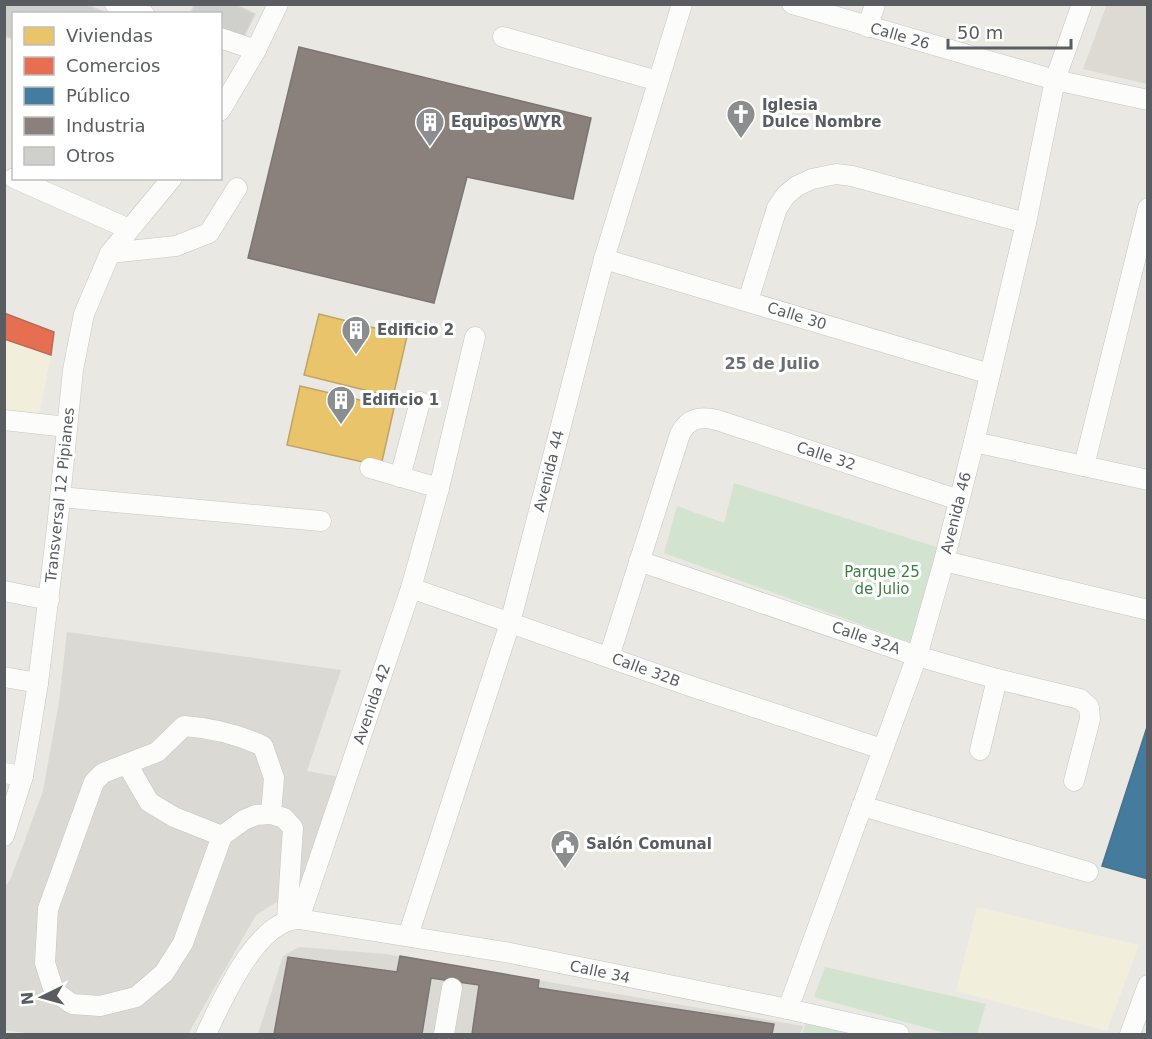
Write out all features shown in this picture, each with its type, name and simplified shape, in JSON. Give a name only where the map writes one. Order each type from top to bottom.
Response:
[{"type":"street","points":[[222,108],[256,50],[278,4]]},
{"type":"street","name":"Avenida 44","points":[[408,936],[510,623],[604,259],[682,4]]},
{"type":"street","name":"Calle 26","points":[[792,4],[1055,80],[1148,100]]},
{"type":"street","points":[[868,27],[875,4]]},
{"type":"street","name":"Avenida 46","points":[[788,1009],[917,656],[974,442],[1026,223],[1055,80],[1082,4]]},
{"type":"street","points":[[503,36],[658,81]]},
{"type":"street","points":[[222,39],[256,50]]},
{"type":"street","points":[[748,301],[777,208],[791,190],[812,179],[836,174],[852,176],[1026,223]]},
{"type":"street","points":[[19,180],[129,229]]},
{"type":"street","name":"Transversal 12 Pipianes","points":[[4,836],[14,774],[38,683],[73,370],[84,314],[110,253],[170,180]]},
{"type":"street","points":[[110,253],[176,246],[209,233],[237,189]]},
{"type":"street","points":[[1084,466],[1148,208]]},
{"type":"street","name":"Calle 30","points":[[604,259],[990,374]]},
{"type":"street","name":"Avenida 42","points":[[293,919],[411,588],[439,488],[475,337]]},
{"type":"street","points":[[400,477],[420,402]]},
{"type":"street","name":"Calle 32","points":[[639,561],[680,434],[685,425],[692,420],[703,418],[717,420],[959,500]]},
{"type":"street","points":[[4,420],[67,427]]},
{"type":"street","points":[[974,442],[1148,480]]},
{"type":"street","points":[[370,468],[439,488]]},
{"type":"street","points":[[60,497],[321,521]]},
{"type":"street","points":[[609,657],[639,561]]},
{"type":"street","name":"Calle 32A","points":[[639,561],[917,656],[997,679],[1080,699],[1087,704],[1090,711],[1089,727],[1074,782]]},
{"type":"street","points":[[944,561],[1148,610]]},
{"type":"street","name":"Calle 32B","points":[[411,588],[767,712],[882,749]]},
{"type":"street","points":[[4,591],[49,600]]},
{"type":"street","points":[[4,677],[38,683]]},
{"type":"street","points":[[980,750],[997,679]]},
{"type":"street","points":[[206,1035],[232,979],[272,930],[293,919],[293,828],[284,818],[270,814],[256,815],[244,820],[222,836],[183,943],[164,973],[136,997],[100,1006],[72,1004],[54,991],[45,963],[48,909],[94,782],[104,773],[157,752],[184,726],[239,735],[263,746],[274,778],[270,814]]},
{"type":"street","points":[[127,764],[149,802],[174,817],[222,836]]},
{"type":"street","points":[[862,806],[1088,872]]},
{"type":"street","name":"Calle 34","points":[[293,919],[510,952],[788,1009],[886,1033]]},
{"type":"street","points":[[1130,1035],[1148,985]]},
{"type":"street","points":[[444,1035],[452,988]]},
{"type":"shaded area","points":[[1107,4],[1147,5],[1147,84],[1083,69]]},
{"type":"shaded area","points":[[5,339],[51,355],[39,415],[5,421]]},
{"type":"shaded area","points":[[67,632],[341,670],[307,771],[340,777],[297,903],[277,902],[256,915],[188,1034],[32,1034],[5,1030],[4,889],[11,878],[43,791],[59,702]]},
{"type":"shaded area","points":[[977,907],[1139,945],[1107,1031],[956,991]]},
{"type":"shaded area","points":[[299,947],[386,954],[803,1026],[800,1034],[258,1034],[283,956]]},
{"type":"green space","name":"Parque 25 de Julio","points":[[734,483],[943,549],[915,644],[664,553],[677,506],[724,523]]},
{"type":"green space","points":[[825,967],[986,1004],[977,1034],[949,1034],[814,997]]},
{"type":"green space","points":[[808,1017],[864,1034],[802,1034]]},
{"type":"building: Viviendas","name":"Edificio 2","points":[[319,314],[407,336],[393,397],[304,375]]},
{"type":"building: Viviendas","name":"Edificio 1","points":[[300,386],[394,408],[381,466],[287,445]]},
{"type":"building: Comercios","points":[[4,313],[54,332],[51,355],[4,339]]},
{"type":"building: Público","points":[[1148,724],[1148,879],[1102,866]]},
{"type":"building: Industria","name":"Equipos WYR","points":[[299,47],[591,118],[573,199],[467,177],[434,303],[248,258]]},
{"type":"building: Industria","points":[[400,956],[539,980],[538,988],[774,1024],[772,1034],[472,1034],[479,985],[431,978],[422,1034],[274,1034],[288,957],[397,972]]},
{"type":"building: Otros","points":[[4,4],[84,4],[105,12],[12,12],[12,38],[4,36]]},
{"type":"building: Otros","points":[[195,4],[234,4],[255,14],[242,40],[222,32],[222,12],[191,12]]},
{"type":"place","name":"Iglesia Dulce Nombre","points":[[741,140]]},
{"type":"place","name":"Equipos WYR","points":[[430,148]]},
{"type":"place","name":"Edificio 2","points":[[356,356]]},
{"type":"place","name":"Edificio 1","points":[[341,426]]},
{"type":"place","name":"Salón Comunal","points":[[565,870]]},
{"type":"district","name":"25 de Julio","points":[[772,363]]}]
